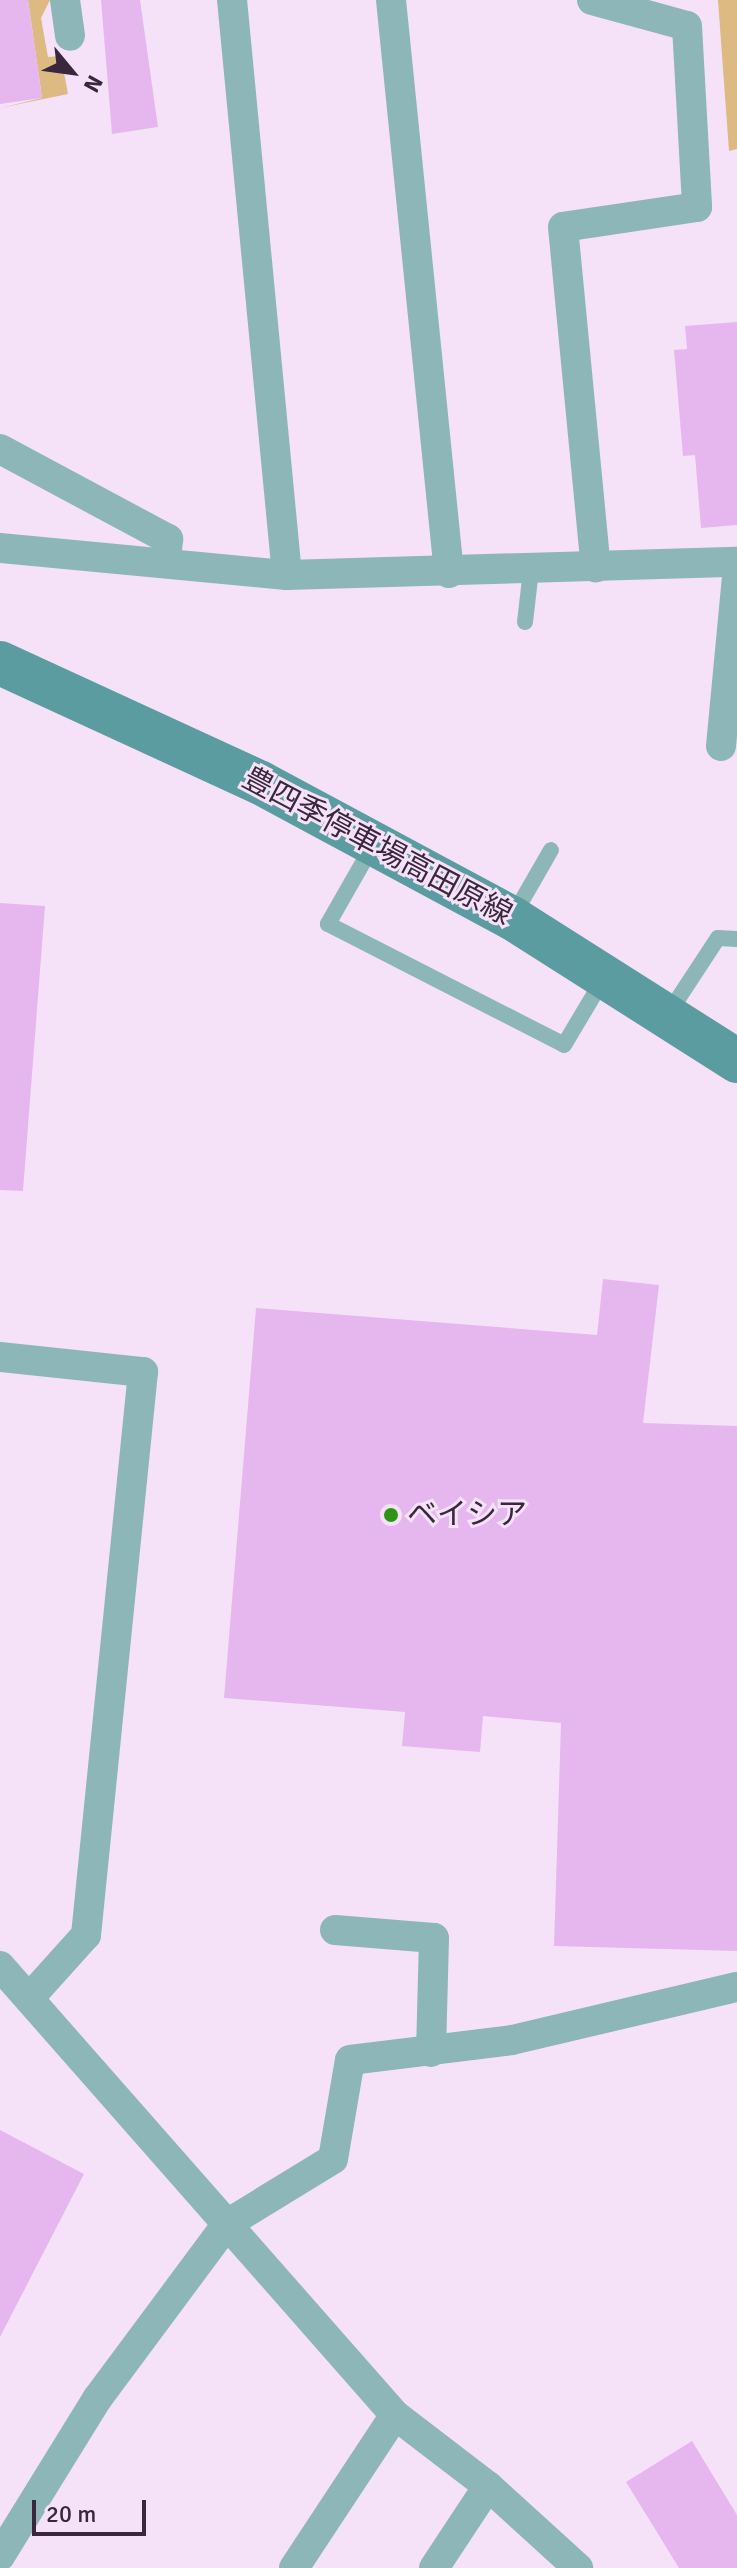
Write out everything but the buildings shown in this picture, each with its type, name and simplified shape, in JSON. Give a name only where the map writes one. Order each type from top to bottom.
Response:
[{"type":"main road","name":"豊四季停車場高田原線","points":[[0,663],[261,783],[374,843],[607,973],[734,1053]]},
{"type":"street","points":[[65,0],[70,36]]},
{"type":"street","points":[[232,0],[287,575]]},
{"type":"street","points":[[391,0],[449,573]]},
{"type":"street","points":[[592,0],[687,26],[697,207],[563,227],[596,567]]},
{"type":"street","points":[[0,449],[168,539],[166,562]]},
{"type":"street","points":[[0,548],[287,575],[449,573],[737,562]]},
{"type":"street","points":[[721,746],[737,578]]},
{"type":"street","points":[[0,1357],[143,1372],[86,1935],[31,1996]]},
{"type":"street","points":[[335,1930],[434,1938],[431,2052]]},
{"type":"street","points":[[0,1966],[31,1996],[395,2415],[488,2486],[578,2568]]},
{"type":"street","points":[[0,2556],[97,2399],[227,2224],[333,2159],[350,2060],[512,2040],[737,1987]]},
{"type":"street","points":[[294,2568],[395,2415]]},
{"type":"street","points":[[434,2568],[488,2486]]},
{"type":"lane","points":[[525,622],[531,570]]},
{"type":"lane","points":[[374,843],[328,924],[564,1045],[607,973]]},
{"type":"lane","points":[[512,918],[551,850]]},
{"type":"lane","points":[[668,1014],[718,938],[737,939]]},
{"type":"shaded area","points":[[28,0],[50,0],[41,18],[48,57],[61,56],[68,94],[0,108],[42,98]]},
{"type":"shaded area","points":[[718,0],[737,0],[737,149],[729,151]]},
{"type":"place","name":"ベイシア","points":[[391,1515]]}]
